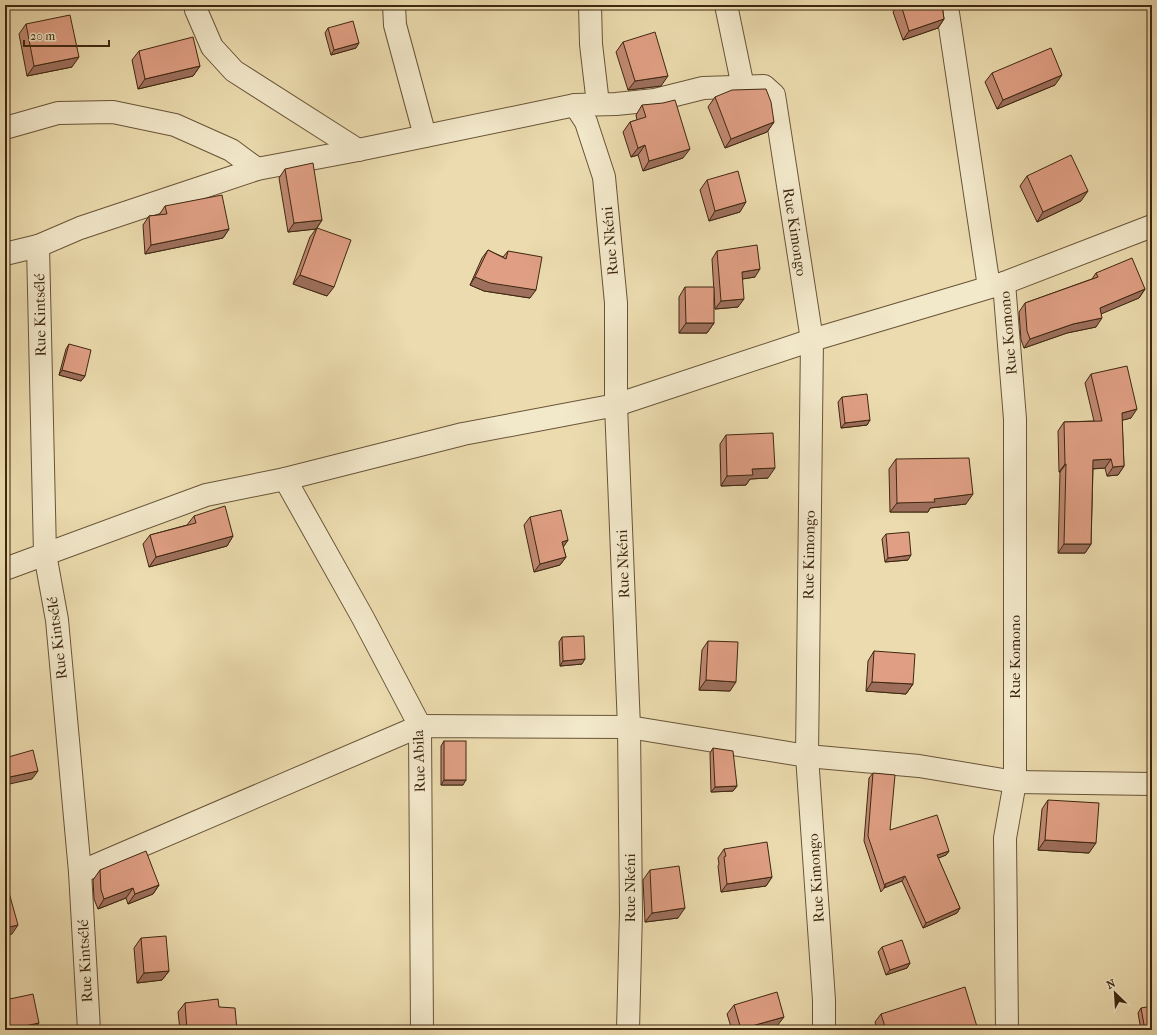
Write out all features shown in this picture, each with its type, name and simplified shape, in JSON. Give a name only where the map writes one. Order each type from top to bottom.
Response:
[{"type":"street","points":[[195,5],[212,46],[234,71],[358,150]]},
{"type":"street","points":[[394,5],[395,25],[425,136]]},
{"type":"street","points":[[590,5],[591,44],[598,104]]},
{"type":"street","name":"Rue Kimongo","points":[[726,5],[753,87],[774,95],[812,340],[807,756],[824,1000],[824,1030]]},
{"type":"street","name":"Rue Komono","points":[[945,5],[948,13],[996,285],[1015,419],[1015,782],[1005,838],[1007,1030]]},
{"type":"street","points":[[5,254],[38,246],[80,228],[258,169],[575,105],[655,100],[703,88],[753,87]]},
{"type":"street","name":"Rue Nkéni","points":[[575,105],[586,122],[604,176],[616,304],[616,405],[629,727],[631,912],[628,1030]]},
{"type":"street","points":[[5,128],[58,113],[113,112],[175,125],[231,150],[258,169]]},
{"type":"street","points":[[5,569],[206,495],[285,479],[463,434],[616,405],[812,340],[996,285],[1152,226]]},
{"type":"street","name":"Rue Kintsélé","points":[[38,246],[45,554],[57,620],[80,872],[89,1030]]},
{"type":"street","name":"Rue Abila","points":[[285,479],[363,618],[420,726],[422,1030]]},
{"type":"street","points":[[80,872],[420,726],[629,727],[807,756],[919,766],[1015,782],[1152,784]]},
{"type":"building","points":[[901,5],[942,5],[944,19],[909,31]]},
{"type":"building","points":[[70,15],[79,57],[34,66],[26,24]]},
{"type":"building","points":[[353,21],[359,43],[334,50],[328,28]]},
{"type":"building","points":[[655,32],[668,76],[635,81],[623,42]]},
{"type":"building","points":[[193,37],[200,66],[145,79],[139,51]]},
{"type":"building","points":[[1051,48],[1062,75],[1003,100],[992,73]]},
{"type":"building","points":[[766,89],[771,102],[774,122],[731,139],[715,97],[732,90]]},
{"type":"building","points":[[675,100],[690,149],[649,161],[645,145],[638,148],[630,122],[646,117],[642,105]]},
{"type":"building","points":[[1071,155],[1088,191],[1043,212],[1027,176]]},
{"type":"building","points":[[313,163],[322,220],[294,223],[285,169]]},
{"type":"building","points":[[738,171],[746,202],[715,211],[707,180]]},
{"type":"building","points":[[222,195],[229,229],[151,245],[149,216],[167,214],[165,206]]},
{"type":"building","points":[[317,228],[351,240],[334,287],[300,275]]},
{"type":"building","points":[[757,245],[760,269],[742,272],[744,299],[721,301],[717,251]]},
{"type":"building","points":[[488,250],[506,259],[508,251],[542,257],[536,290],[490,283],[475,277]]},
{"type":"building","points":[[1132,258],[1145,289],[1100,308],[1102,318],[1073,324],[1030,339],[1027,331],[1025,303],[1098,277],[1096,273]]},
{"type":"building","points":[[685,287],[714,287],[714,323],[686,323]]},
{"type":"building","points":[[69,344],[91,350],[85,376],[62,370]]},
{"type":"building","points":[[1127,366],[1137,409],[1122,413],[1124,466],[1113,467],[1111,459],[1093,460],[1091,544],[1064,544],[1066,464],[1064,422],[1102,421],[1091,374]]},
{"type":"building","points":[[867,394],[870,420],[845,423],[842,397]]},
{"type":"building","points":[[773,433],[775,468],[752,469],[753,475],[727,476],[726,435]]},
{"type":"building","points":[[969,458],[973,494],[934,499],[935,502],[897,503],[896,459]]},
{"type":"building","points":[[225,506],[233,536],[156,557],[150,535],[196,523],[194,516]]},
{"type":"building","points":[[561,510],[568,540],[562,542],[566,557],[540,564],[530,517]]},
{"type":"building","points":[[909,532],[911,555],[888,558],[886,534]]},
{"type":"building","points":[[584,636],[585,659],[563,661],[562,637]]},
{"type":"building","points":[[708,641],[738,642],[736,682],[706,680]]},
{"type":"building","points":[[874,651],[915,654],[913,684],[872,682]]},
{"type":"building","points":[[444,741],[466,741],[466,780],[444,780]]},
{"type":"building","points":[[713,748],[733,751],[737,786],[715,787]]},
{"type":"building","points":[[33,750],[38,771],[5,778],[5,758]]},
{"type":"building","points":[[873,773],[895,775],[890,830],[937,815],[949,851],[937,855],[960,908],[926,923],[905,876],[885,884],[885,887],[868,836]]},
{"type":"building","points":[[1048,800],[1099,803],[1096,843],[1045,840]]},
{"type":"building","points":[[767,842],[772,877],[727,884],[724,857],[726,856],[724,849]]},
{"type":"building","points":[[146,851],[159,885],[135,894],[133,888],[104,899],[101,890],[100,870]]},
{"type":"building","points":[[679,866],[685,908],[652,913],[650,870]]},
{"type":"building","points":[[8,889],[18,925],[5,928],[5,890]]},
{"type":"building","points":[[166,936],[169,971],[144,973],[141,938]]},
{"type":"building","points":[[902,940],[910,963],[890,970],[882,947]]},
{"type":"building","points":[[965,987],[978,1030],[886,1030],[881,1014]]},
{"type":"building","points":[[777,992],[784,1017],[741,1029],[734,1005]]},
{"type":"building","points":[[33,994],[39,1023],[6,1030],[5,1000]]},
{"type":"building","points":[[218,999],[219,1007],[235,1008],[237,1030],[187,1030],[185,1003]]},
{"type":"building","points":[[1152,1006],[1152,1030],[1145,1030],[1141,1008]]}]
